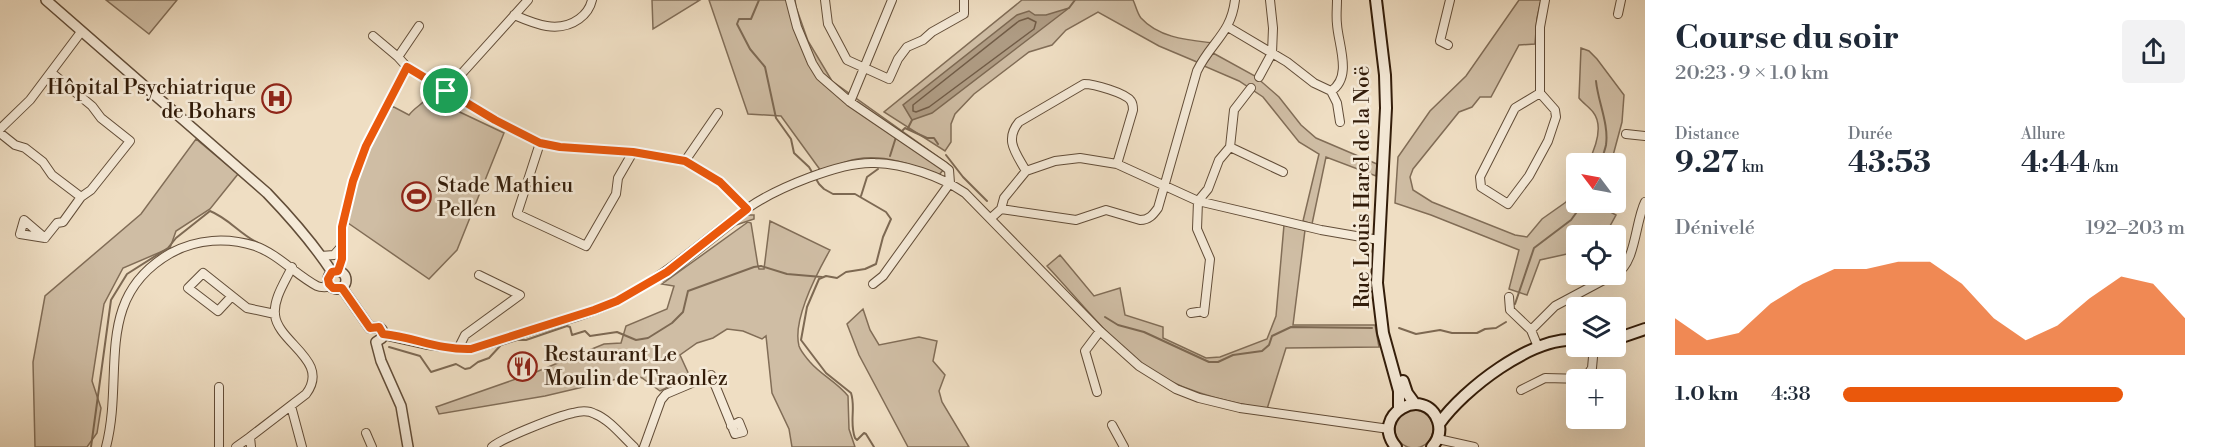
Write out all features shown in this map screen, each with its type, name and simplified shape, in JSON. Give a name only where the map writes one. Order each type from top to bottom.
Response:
[{"type":"main road","name":"Rue Louis Harel de la Noë","points":[[1376,0],[1385,75],[1386,108],[1377,283],[1388,355],[1399,391],[1399,409]]},
{"type":"main road","name":"Rue Louis Harel de la Noë","points":[[1382,0],[1390,62],[1392,101],[1384,271],[1386,311],[1393,349],[1407,393],[1415,404]]},
{"type":"main road","points":[[1626,336],[1645,329]]},
{"type":"main road","points":[[1434,445],[1439,424],[1451,407],[1500,367],[1538,347],[1566,342]]},
{"type":"main road","points":[[1396,447],[1390,438],[1389,429],[1393,415],[1399,409],[1415,404],[1431,410],[1451,407]]},
{"type":"main road","points":[[1431,410],[1439,424]]},
{"type":"street","points":[[46,0],[267,193],[321,256],[335,271],[346,278],[342,288]]},
{"type":"street","points":[[446,91],[528,0]]},
{"type":"street","points":[[514,15],[539,25],[561,28],[581,18],[589,10],[592,0]]},
{"type":"street","points":[[790,0],[796,27],[820,76],[850,102],[949,170],[950,183],[883,276],[873,284]]},
{"type":"street","points":[[825,0],[828,24],[846,60],[889,79],[898,59],[907,47],[923,40],[932,32],[964,14],[964,0]]},
{"type":"street","points":[[850,102],[892,0]]},
{"type":"street","points":[[1001,209],[1076,220],[1106,210],[1135,219],[1146,220],[1152,216],[1158,208],[1197,71],[1208,52],[1228,27],[1232,19],[1235,0]]},
{"type":"street","points":[[1259,77],[1272,53],[1273,28],[1270,0]]},
{"type":"street","points":[[1331,91],[1340,80],[1343,58],[1337,25],[1337,0]]},
{"type":"street","points":[[1448,45],[1440,41],[1450,0]]},
{"type":"street","points":[[1540,93],[1515,108],[1480,177],[1480,187],[1508,204],[1529,176],[1548,141],[1556,117],[1555,110],[1540,93],[1540,27],[1545,0]]},
{"type":"street","points":[[1618,14],[1621,0]]},
{"type":"street","points":[[398,57],[419,26]]},
{"type":"street","points":[[1228,27],[1272,53],[1314,83],[1331,91],[1337,103],[1340,122]]},
{"type":"street","points":[[81,32],[30,100],[0,131],[44,162],[52,175],[81,197]]},
{"type":"street","points":[[373,36],[407,67],[495,120],[540,143],[560,147],[633,152],[685,161],[720,182],[747,209]]},
{"type":"street","points":[[330,287],[328,279],[342,259],[342,227],[353,181],[366,146],[407,67]]},
{"type":"street","points":[[45,238],[57,223],[63,222],[81,197],[91,190],[130,141],[101,118],[93,106],[52,73]]},
{"type":"street","points":[[1026,171],[1011,142],[1013,130],[1019,122],[1084,84],[1092,84],[1113,92],[1130,99],[1133,103],[1117,164]]},
{"type":"street","points":[[1191,313],[1204,312],[1210,259],[1197,229],[1198,201],[1208,189],[1219,160],[1230,147],[1234,110],[1251,88]]},
{"type":"street","points":[[685,161],[718,112]]},
{"type":"street","points":[[1626,134],[1645,136]]},
{"type":"street","points":[[540,143],[517,214],[586,246],[616,194],[618,178],[633,152]]},
{"type":"street","points":[[1230,147],[1283,172]]},
{"type":"street","points":[[991,218],[1001,209],[1004,198],[1026,171],[1065,159],[1080,158],[1117,164],[1198,201],[1320,230],[1379,240]]},
{"type":"street","points":[[342,288],[370,328],[369,339],[380,338],[458,349],[489,345],[617,301],[667,272],[747,209],[804,180],[829,171],[873,162],[894,165],[950,183],[965,193],[1100,331],[1139,366],[1176,388],[1199,398],[1240,408],[1389,429]]},
{"type":"street","points":[[1626,262],[1645,202]]},
{"type":"street","points":[[106,447],[121,308],[134,284],[154,263],[182,247],[201,241],[228,240],[257,247],[292,267],[318,286],[342,288]]},
{"type":"street","points":[[321,256],[334,255],[341,245]]},
{"type":"street","points":[[236,447],[291,406],[311,387],[312,373],[303,353],[280,331],[275,314],[277,299],[292,267]]},
{"type":"street","points":[[232,296],[218,311],[188,288],[202,273],[232,296],[247,308],[275,314]]},
{"type":"street","points":[[458,349],[465,335],[520,295],[479,275]]},
{"type":"street","points":[[1531,330],[1555,306],[1594,285]]},
{"type":"street","points":[[1509,297],[1510,310],[1531,330],[1538,347]]},
{"type":"street","points":[[1097,392],[1085,351],[1100,331]]},
{"type":"street","points":[[380,338],[381,361],[401,406],[408,447]]},
{"type":"street","points":[[1521,390],[1545,378],[1585,378],[1592,368],[1593,357]]},
{"type":"street","points":[[644,447],[661,400],[666,394],[711,375],[731,426]]},
{"type":"street","points":[[219,387],[219,447]]},
{"type":"street","points":[[291,406],[302,447]]},
{"type":"street","points":[[492,447],[497,442],[571,413],[582,411],[594,413],[603,418],[634,447]]},
{"type":"street","points":[[1112,425],[1124,447]]},
{"type":"street","points":[[366,433],[372,447]]},
{"type":"street","points":[[250,437],[250,447]]},
{"type":"street","points":[[1434,445],[1474,447]]},
{"type":"shaded area","points":[[106,0],[177,0],[149,34]]},
{"type":"shaded area","points":[[652,0],[700,0],[653,29]]},
{"type":"shaded area","points":[[709,0],[795,0],[808,41],[832,81],[948,164],[939,175],[899,161],[878,158],[848,161],[821,171],[781,116],[748,114]]},
{"type":"shaded area","points":[[1022,0],[1133,0],[1141,18],[1156,30],[1174,37],[1213,43],[1197,62],[1159,46],[1098,12],[1066,30],[1052,45],[1029,52],[974,94],[955,114],[951,124],[951,142],[945,151],[884,112]]},
{"type":"shaded area","points":[[1519,0],[1541,0],[1535,44],[1519,45],[1491,97],[1480,97],[1472,107],[1459,112],[1413,169],[1410,177],[1413,190],[1432,202],[1515,235],[1527,237],[1542,219],[1566,202],[1566,213],[1612,213],[1616,215],[1610,225],[1566,225],[1566,254],[1540,260],[1527,295],[1509,289],[1519,250],[1395,203],[1398,157],[1430,111],[1466,76]]},
{"type":"shaded area","points":[[1581,48],[1589,51],[1597,59],[1624,95],[1622,122],[1614,153],[1592,153],[1596,144],[1598,124],[1593,112],[1579,98]]},
{"type":"shaded area","points":[[1213,53],[1255,76],[1279,97],[1301,125],[1316,138],[1377,164],[1376,176],[1326,157],[1312,224],[1303,221],[1319,154],[1299,142],[1263,97],[1239,81],[1204,66]]},
{"type":"shaded area","name":"Stade Mathieu Pellen","points":[[428,97],[504,133],[457,250],[429,279],[348,223],[359,172],[372,138],[392,106],[409,115]]},
{"type":"shaded area","points":[[196,139],[238,174],[210,209],[176,231],[170,248],[123,268],[104,304],[92,381],[101,408],[97,433],[87,447],[35,447],[33,362],[45,296],[141,214]]},
{"type":"shaded area","points":[[745,215],[754,215],[754,219],[736,225],[673,275],[663,281],[660,280]]},
{"type":"shaded area","points":[[770,221],[830,250],[802,310],[798,335],[799,346],[814,367],[848,396],[849,429],[855,447],[792,447],[789,429],[772,393],[766,336],[762,339],[743,331],[727,329],[713,338],[697,343],[680,355],[690,377],[660,391],[634,375],[545,396],[439,414],[436,407],[536,372],[604,344],[621,343],[626,326],[667,309],[674,286],[662,284],[748,222],[751,223],[759,269],[764,269]]},
{"type":"shaded area","points":[[1284,225],[1305,230],[1293,325],[1375,325],[1379,347],[1286,348],[1267,409],[1200,393],[1153,372],[1114,340],[1047,266],[1060,255],[1094,296],[1120,288],[1125,315],[1163,327],[1163,338],[1206,358],[1220,357],[1267,339],[1276,316]]},
{"type":"shaded area","points":[[863,309],[870,330],[879,345],[919,337],[937,341],[933,361],[945,375],[939,391],[942,402],[969,447],[908,447],[859,355],[847,324]]},
{"type":"shaded area","points":[[1414,410],[1428,415],[1433,429],[1428,443],[1414,448],[1400,443],[1395,429],[1400,415]]},
{"type":"water","points":[[1069,8],[932,113],[912,120],[903,105],[1017,15],[1029,11],[1035,15],[1046,15]]},
{"type":"waterway","points":[[759,0],[751,19],[739,19],[737,24],[750,49],[765,67],[776,118],[791,139],[794,153],[809,167],[824,189],[833,194],[855,194],[886,212],[891,219],[883,237],[876,264],[865,269],[846,272],[837,278],[826,276],[819,279],[807,307],[801,340],[826,373],[851,393],[855,438],[857,440],[864,433],[874,447]]},
{"type":"waterway","points":[[1069,8],[1075,0]]},
{"type":"waterway","points":[[1596,81],[1607,137],[1604,153]]},
{"type":"waterway","points":[[908,128],[912,120]]},
{"type":"waterway","points":[[890,156],[896,137],[905,128],[927,138],[934,138],[938,144]]},
{"type":"waterway","points":[[946,155],[963,177],[987,201]]},
{"type":"waterway","points":[[861,196],[867,177],[878,169]]},
{"type":"waterway","points":[[91,447],[111,300],[127,274],[168,248],[176,238],[210,211],[258,243]]},
{"type":"waterway","points":[[1515,304],[1534,248],[1571,220],[1576,213]]},
{"type":"waterway","points":[[389,347],[420,356],[431,372],[456,364],[465,369],[489,358],[501,345],[526,340],[567,326],[570,327],[572,335],[585,331],[590,336],[617,332],[636,340],[648,338],[672,323],[683,312],[688,291],[754,267],[761,266],[787,274],[822,277]]},
{"type":"waterway","points":[[1105,317],[1118,325],[1144,332],[1209,362],[1218,362],[1233,355],[1262,351],[1269,345],[1272,336],[1291,327],[1372,328]]},
{"type":"waterway","points":[[1399,328],[1416,334],[1440,330],[1452,333],[1477,333],[1485,329],[1496,328],[1506,322]]},
{"type":"place","name":"Hôpital Psychiatrique de Bohars","points":[[277,99]]},
{"type":"place","name":"Stade Mathieu Pellen","points":[[416,197]]},
{"type":"place","name":"Restaurant Le Moulin de Traonlez","points":[[523,366]]},
{"type":"route","points":[[407,67],[446,91],[540,143],[560,147],[633,152],[685,161],[720,182],[747,209],[667,272],[617,301],[594,310],[471,349],[428,345],[383,334],[379,327],[370,328],[342,288],[336,289],[329,284],[328,276],[338,271],[342,259],[342,227],[353,181],[366,146],[407,67]]}]
